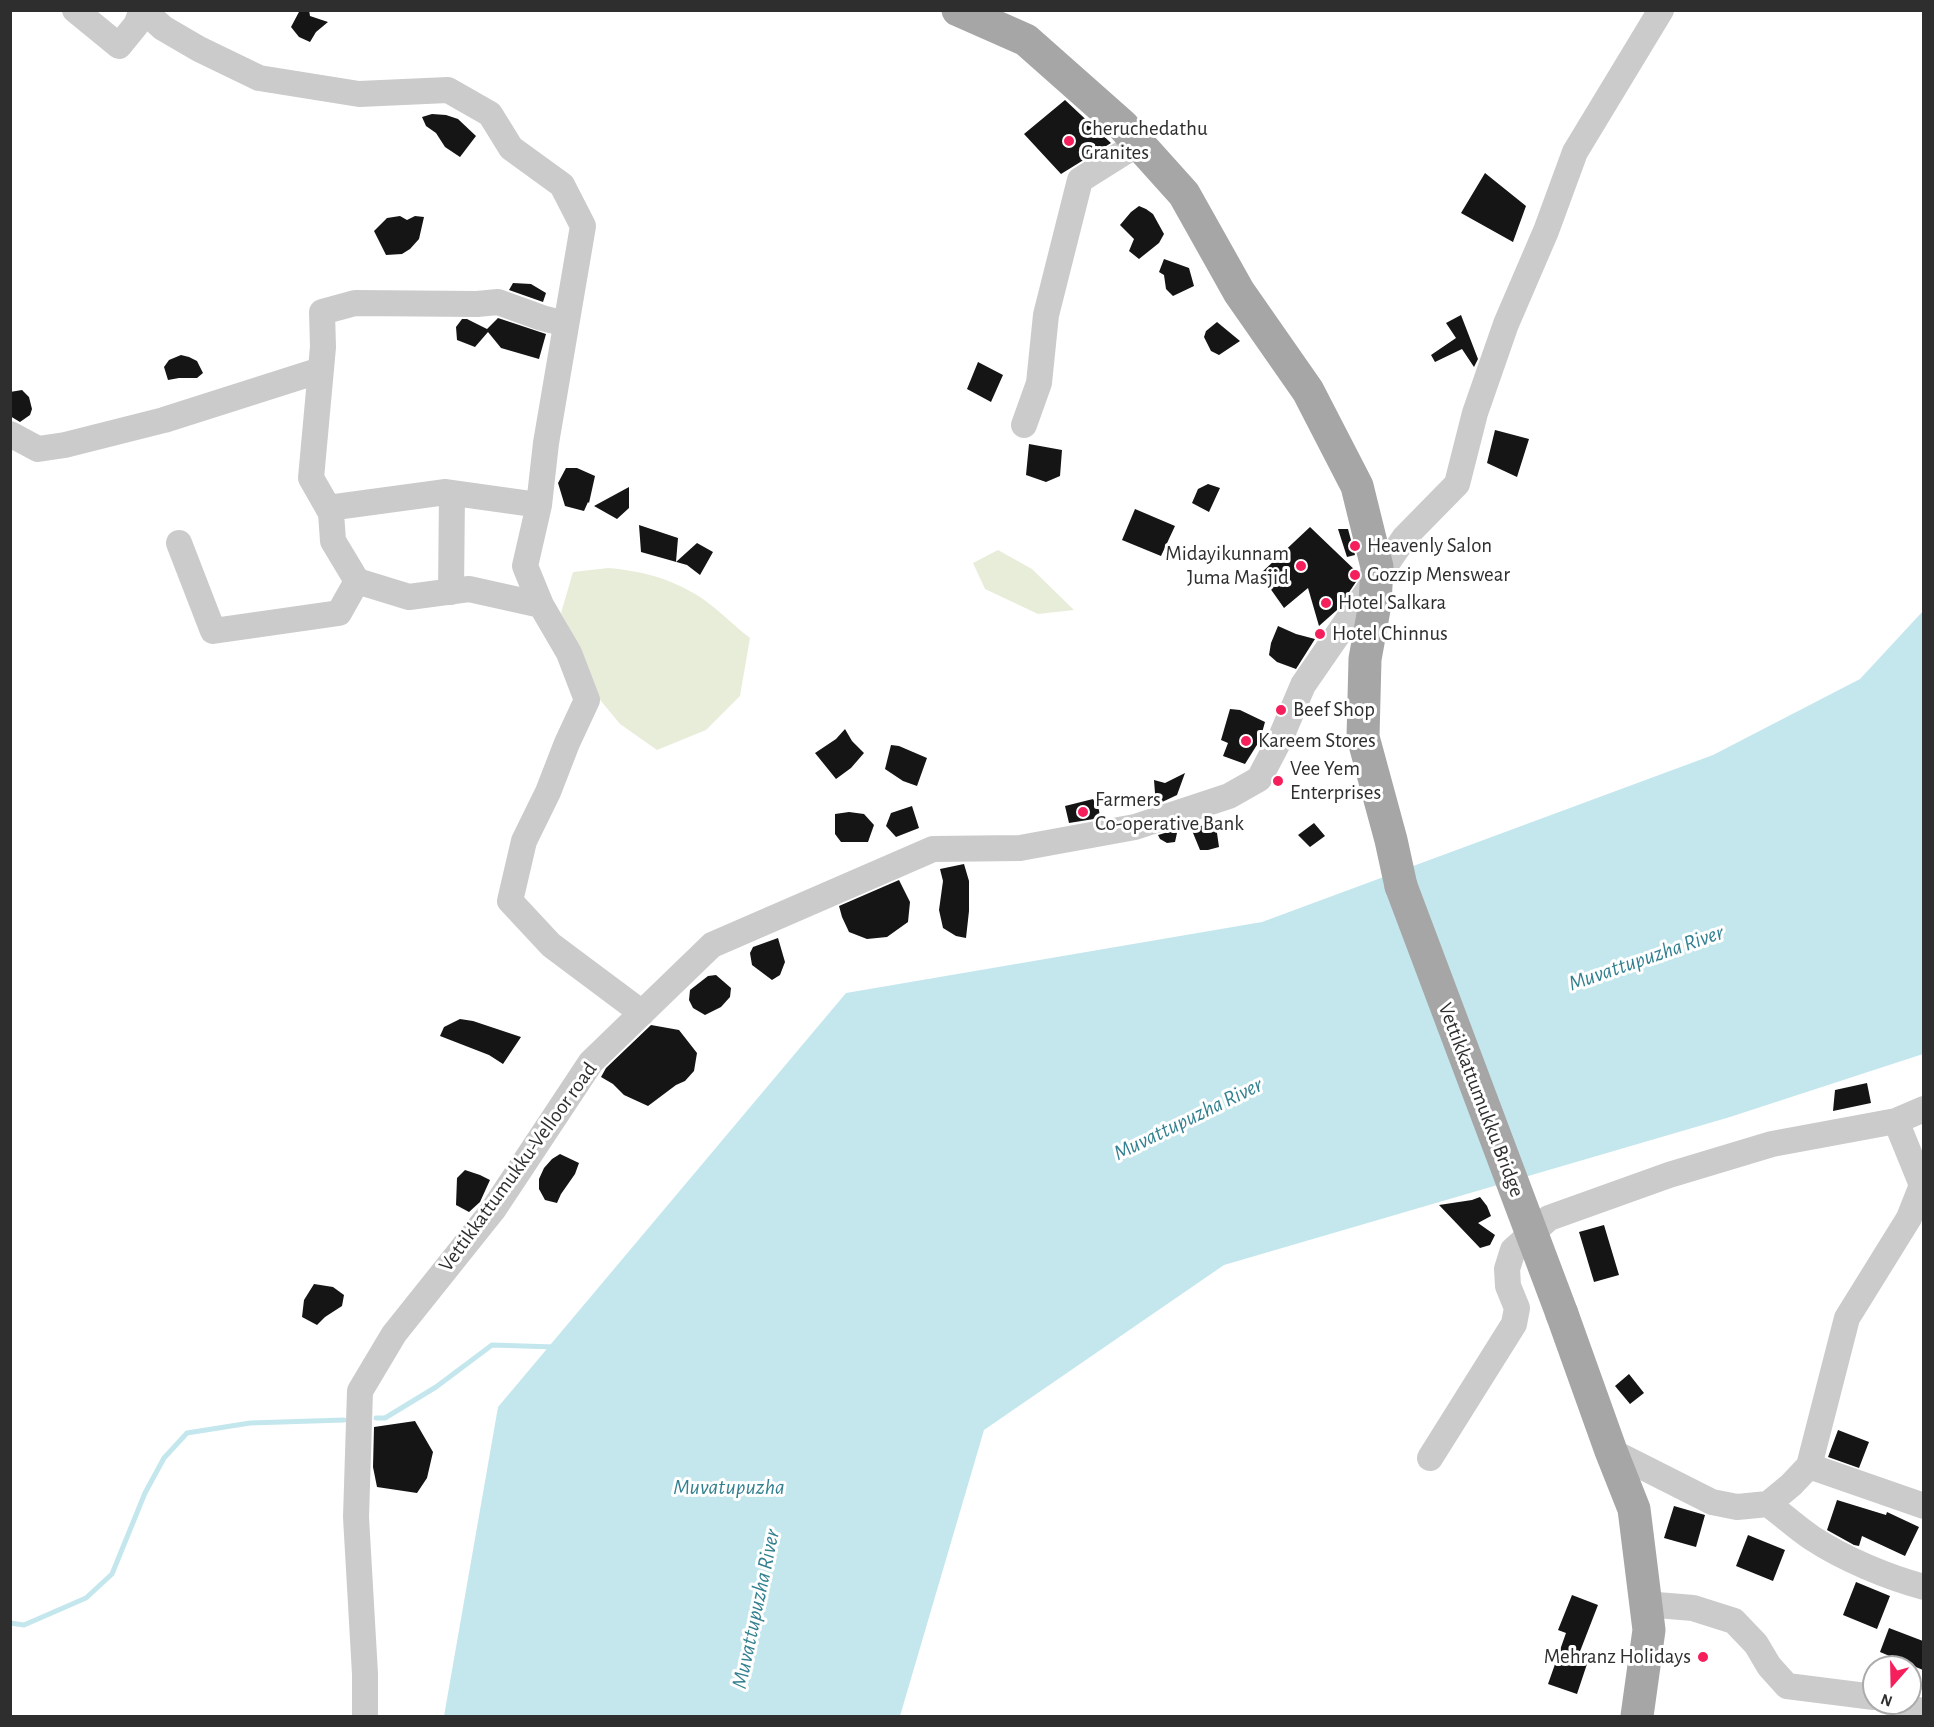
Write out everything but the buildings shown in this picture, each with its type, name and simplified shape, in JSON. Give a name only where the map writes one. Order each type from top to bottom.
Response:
[{"type":"main road","name":"Vettikkattumukku Bridge","points":[[958,10],[1026,40],[1085,90],[1139,142],[1184,194],[1239,292],[1308,391],[1358,486],[1377,567],[1376,604],[1365,659],[1363,737],[1401,886],[1562,1314],[1611,1451],[1635,1509],[1648,1630],[1637,1716]]},
{"type":"street","points":[[75,10],[119,46],[136,25],[142,10],[163,28],[199,49],[259,78],[359,94],[448,90],[490,114],[511,147],[562,185],[583,225],[546,443],[539,505],[525,566],[541,605],[570,653],[587,700],[548,792],[524,841],[510,902],[551,945],[642,1013]]},
{"type":"street","name":"Vettikkattumukku-Velloor road","points":[[365,1716],[365,1674],[356,1517],[360,1391],[394,1334],[493,1210],[591,1062],[712,945],[933,849],[1020,848],[1135,827],[1229,796],[1259,779],[1281,737],[1303,685],[1405,537],[1457,484],[1475,413],[1506,324],[1546,231],[1575,152],[1661,10]]},
{"type":"street","points":[[1024,425],[1038,383],[1046,315],[1080,180],[1139,142]]},
{"type":"street","points":[[541,605],[470,589],[409,597],[357,581],[333,541],[331,513],[311,478],[323,347],[322,312],[355,303],[477,304],[498,302],[566,324]]},
{"type":"street","points":[[10,434],[38,450],[65,445],[164,420],[321,370]]},
{"type":"street","points":[[328,508],[446,492],[539,505]]},
{"type":"street","points":[[451,592],[452,493]]},
{"type":"street","points":[[179,543],[213,631],[339,613],[357,581]]},
{"type":"street","points":[[1430,1458],[1514,1324],[1517,1308],[1508,1286],[1508,1269],[1513,1250],[1549,1218],[1669,1175],[1772,1144],[1896,1121],[1923,1109]]},
{"type":"street","points":[[1611,1451],[1712,1502],[1737,1507],[1768,1504],[1809,1466],[1847,1318],[1909,1218],[1922,1185],[1896,1121]]},
{"type":"street","points":[[1809,1466],[1923,1506]]},
{"type":"street","points":[[1768,1504],[1812,1538],[1845,1557],[1923,1587]]},
{"type":"street","points":[[1646,1604],[1693,1608],[1734,1622],[1756,1644],[1769,1666],[1787,1686],[1862,1695]]},
{"type":"green space","points":[[998,550],[1032,569],[1074,610],[1038,614],[985,589],[973,563]]},
{"type":"green space","points":[[608,568],[644,573],[689,590],[706,601],[750,638],[740,696],[706,730],[657,750],[620,724],[582,678],[578,645],[561,613],[573,572]]},
{"type":"water","name":"Muvatupuzha","points":[[1923,611],[1923,1054],[1730,1117],[1224,1265],[984,1430],[900,1716],[444,1716],[498,1407],[846,993],[1262,922],[1713,755],[1860,679]]},
{"type":"waterway","points":[[376,1418],[385,1418],[436,1387],[492,1345],[555,1347]]},
{"type":"waterway","points":[[10,1623],[24,1625],[86,1598],[112,1574],[145,1493],[164,1458],[187,1433],[250,1423],[344,1420]]},
{"type":"place","name":"Cheruchedathu Granites","points":[[1069,141]]},
{"type":"place","name":"Heavenly Salon","points":[[1355,546]]},
{"type":"place","name":"Midayikunnam Juma Masjid","points":[[1301,566]]},
{"type":"place","name":"Gozzip Menswear","points":[[1355,575]]},
{"type":"place","name":"Hotel Salkara","points":[[1326,603]]},
{"type":"place","name":"Hotel Chinnus","points":[[1320,634]]},
{"type":"place","name":"Beef Shop","points":[[1281,710]]},
{"type":"place","name":"Kareem Stores","points":[[1246,741]]},
{"type":"place","name":"Vee Yem Enterprises","points":[[1278,781]]},
{"type":"place","name":"Farmers Co-operative Bank","points":[[1083,812]]},
{"type":"place","name":"Mehranz Holidays","points":[[1703,1657]]},
{"type":"water label","name":"Muvattupuzha River","points":[[1646,958]]},
{"type":"water label","name":"Muvattupuzha River","points":[[1188,1119]]},
{"type":"water label","name":"Muvattupuzha River","points":[[756,1609]]}]
